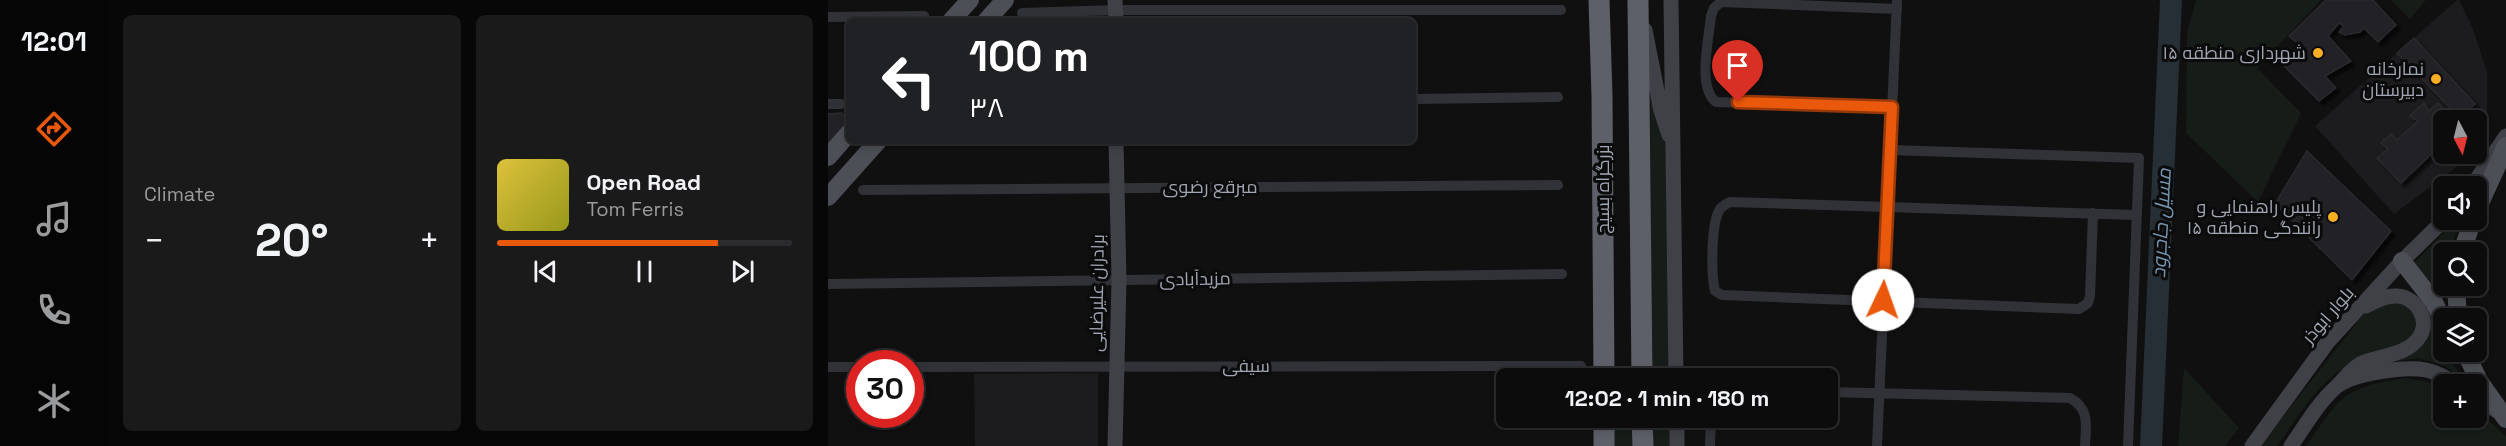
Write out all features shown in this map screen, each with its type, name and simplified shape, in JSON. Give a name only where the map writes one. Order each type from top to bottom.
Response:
[{"type":"highway","name":"بزرگراه بسیج","points":[[1599,0],[1604,368]]},
{"type":"highway","points":[[1639,0],[1642,368]]},
{"type":"highway","points":[[1604,428],[1604,446]]},
{"type":"highway","points":[[1642,428],[1642,446]]},
{"type":"main road","points":[[954,18],[970,0]]},
{"type":"main road","points":[[989,18],[1005,0]]},
{"type":"main road","points":[[1639,0],[1661,111],[1674,149]]},
{"type":"main road","points":[[1671,0],[1676,368]]},
{"type":"main road","points":[[2479,176],[2506,136]]},
{"type":"main road","points":[[828,157],[846,137]]},
{"type":"main road","points":[[828,196],[875,144]]},
{"type":"main road","name":"برادران علیرضایی","points":[[1115,446],[1119,280],[1116,144]]},
{"type":"main road","points":[[2487,188],[2506,146]]},
{"type":"main road","name":"بلوار ابوذر","points":[[2252,446],[2327,343],[2434,230]]},
{"type":"main road","points":[[2402,261],[2437,308]]},
{"type":"main road","points":[[2291,446],[2338,385],[2359,364],[2400,352],[2416,342],[2424,325],[2422,316],[2418,307],[2410,300],[2398,296],[2382,298],[2364,308],[2327,343]]},
{"type":"main road","points":[[2338,385],[2364,376],[2411,368],[2428,370],[2436,374]]},
{"type":"main road","points":[[2487,399],[2502,415]]},
{"type":"main road","points":[[1677,428],[1677,446]]},
{"type":"street","points":[[1877,446],[1897,4],[1721,2],[1714,8],[1711,16],[1705,85],[1708,96],[1716,102],[1892,107]]},
{"type":"street","points":[[1022,13],[1116,10],[1561,10]]},
{"type":"street","points":[[828,17],[924,16]]},
{"type":"street","points":[[1416,99],[1558,97]]},
{"type":"street","points":[[828,104],[840,104]]},
{"type":"street","points":[[1890,150],[2139,158],[2128,446]]},
{"type":"street","name":"مبرقع رضوی","points":[[863,190],[1557,185]]},
{"type":"street","points":[[2092,213],[2090,296],[2088,303],[2079,309],[1722,295],[1715,291],[1712,280],[1716,219],[1720,208],[1730,202],[2136,214]]},
{"type":"street","name":"مزیدآبادی","points":[[828,284],[1562,274]]},
{"type":"street","name":"سیفی","points":[[924,367],[1581,366]]},
{"type":"street","points":[[828,367],[846,367]]},
{"type":"street","points":[[1838,392],[2070,398],[2080,404],[2086,412],[2085,446]]},
{"type":"street","points":[[1710,446],[1711,428]]},
{"type":"shaded area","points":[[2196,0],[2321,0],[2257,68],[2301,113],[2258,202],[2186,133],[2187,33]]},
{"type":"shaded area","points":[[2391,0],[2426,0],[2410,19]]},
{"type":"shaded area","points":[[2459,0],[2473,29],[2487,72],[2487,110],[2433,110],[2433,164],[2459,165],[2444,176],[2433,176],[2433,185],[2394,214],[2315,126]]},
{"type":"shaded area","points":[[1650,71],[1668,154],[1670,368],[1651,368]]},
{"type":"shaded area","points":[[2446,230],[2458,230],[2453,242],[2434,242]]},
{"type":"shaded area","points":[[2433,244],[2433,291],[2412,265]]},
{"type":"shaded area","points":[[2437,296],[2443,296],[2443,304]]},
{"type":"shaded area","points":[[2423,300],[2433,314],[2433,362],[2453,362],[2461,374],[2455,374],[2446,367],[2419,358],[2366,366],[2402,355],[2426,308]]},
{"type":"shaded area","points":[[2401,301],[2415,312],[2416,328],[2411,339],[2339,371],[2318,390],[2277,446],[2260,446],[2363,315],[2373,307]]},
{"type":"shaded area","points":[[2184,368],[2239,428],[2225,446],[2178,446]]},
{"type":"shaded area","points":[[1098,373],[1098,446],[975,446],[974,374]]},
{"type":"shaded area","points":[[2405,378],[2433,383],[2433,428],[2487,428],[2487,419],[2506,436],[2506,446],[2306,446],[2327,416],[2345,397],[2367,386]]},
{"type":"shaded area","points":[[1612,428],[1634,428],[1635,446],[1613,446]]},
{"type":"shaded area","points":[[1652,428],[1671,428],[1672,446],[1652,446]]},
{"type":"building","name":"شهرداری منطقه ۱۵","points":[[2326,0],[2373,0],[2396,25],[2378,42],[2364,28],[2360,32],[2345,35],[2339,32],[2344,26],[2339,23],[2328,36],[2351,61],[2325,76],[2336,88],[2319,101],[2281,63],[2299,45],[2289,36]]},
{"type":"building","name":"نمارخانه دبیرستان","points":[[2414,38],[2475,104],[2469,110],[2452,110],[2397,53]]},
{"type":"building","points":[[2424,103],[2429,111],[2438,103],[2445,110],[2433,110],[2433,152],[2401,183],[2377,158],[2388,149],[2381,143],[2391,134],[2397,140],[2418,121],[2410,116]]},
{"type":"building","points":[[842,113],[846,119],[846,126],[828,144],[828,114]]},
{"type":"building","name":"پلیس راهنمایی و رانندگی منطقه ۱۵","points":[[2307,151],[2391,231],[2352,280],[2275,204]]},
{"type":"waterway","name":"مسیل جاجرود","points":[[2151,446],[2171,0]]},
{"type":"place","name":"شهرداری منطقه ۱۵","points":[[2318,53]]},
{"type":"place","name":"نمارخانه دبیرستان","points":[[2436,79]]},
{"type":"place","name":"پلیس راهنمایی و رانندگی منطقه ۱۵","points":[[2333,217]]},
{"type":"route","points":[[1738,102],[1892,107],[1883,300]]}]
